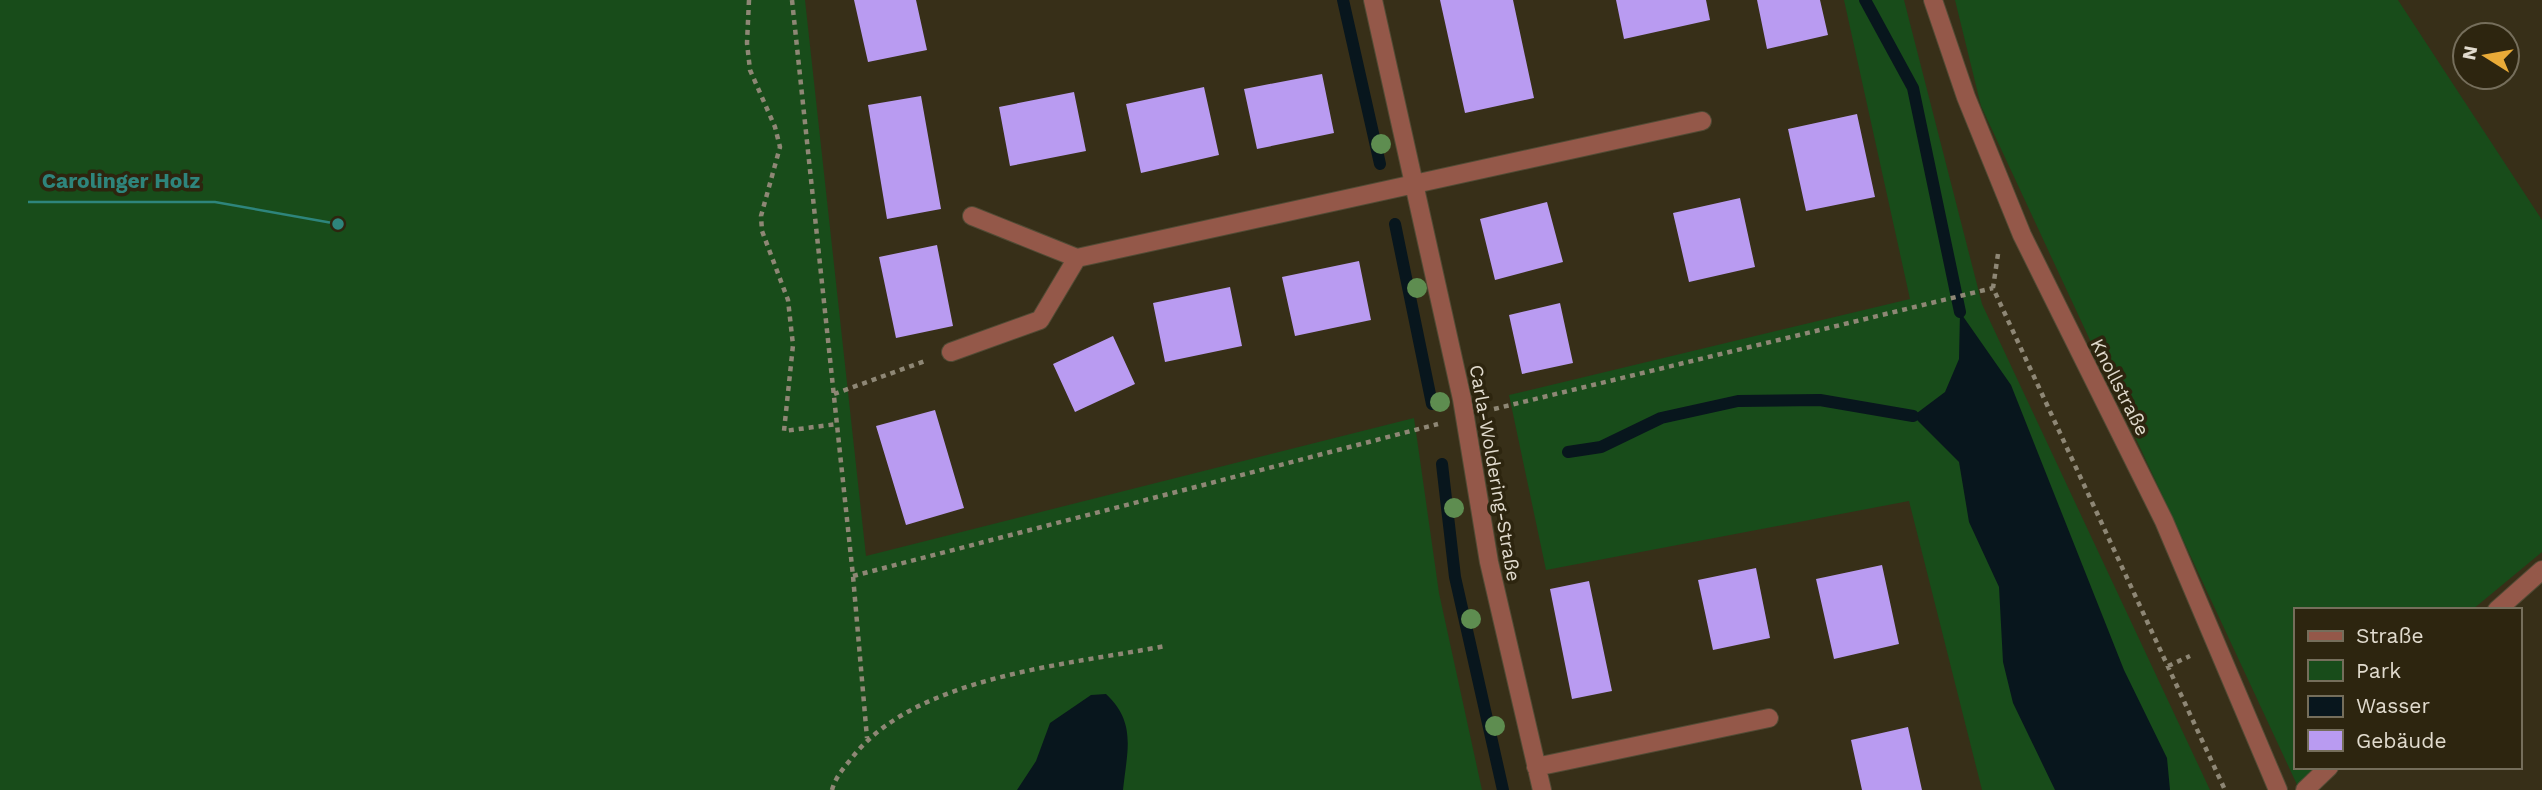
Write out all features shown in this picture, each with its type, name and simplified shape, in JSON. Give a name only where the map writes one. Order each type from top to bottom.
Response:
[{"type":"street","name":"Carla-Woldering-Straße","points":[[1373,0],[1465,417],[1489,562],[1542,790]]},
{"type":"street","name":"Knollstraße","points":[[1933,0],[1966,97],[2022,235],[2164,521],[2278,790]]},
{"type":"street","points":[[972,216],[1077,258],[1702,121]]},
{"type":"street","points":[[951,352],[1040,320],[1077,258]]},
{"type":"street","points":[[2499,608],[2542,569]]},
{"type":"street","points":[[1536,768],[1769,719]]},
{"type":"street","points":[[2305,790],[2327,769]]},
{"type":"path","points":[[749,0],[747,43],[750,70],[775,127],[780,148],[761,216],[762,231],[788,300],[793,345],[784,431],[836,424]]},
{"type":"path","points":[[792,0],[853,576],[866,738]]},
{"type":"path","points":[[2022,235],[1998,251],[1993,288],[2225,790]]},
{"type":"path","points":[[853,576],[1465,417],[1993,288]]},
{"type":"path","points":[[834,394],[951,352]]},
{"type":"path","points":[[832,790],[834,781],[866,738],[916,706],[970,684],[1165,646]]},
{"type":"green space","points":[[0,0],[805,0],[866,556],[1414,418],[1439,593],[1482,790],[0,790]]},
{"type":"green space","points":[[1844,0],[1904,0],[1982,304],[2210,790],[1982,790],[1909,501],[1546,570],[1509,395],[1910,299]]},
{"type":"green space","points":[[1955,0],[2398,0],[2451,81],[2451,91],[2458,91],[2542,220],[2542,552],[2474,608],[2294,608],[2294,769],[2317,769],[2299,789],[1981,106]]},
{"type":"water","points":[[1960,312],[2011,385],[2124,670],[2167,758],[2170,790],[2055,790],[2013,703],[2003,662],[1999,587],[1969,522],[1959,462],[1913,416],[1945,392],[1959,359]]},
{"type":"water","points":[[1106,694],[1122,716],[1128,738],[1123,790],[1017,790],[1036,761],[1050,723],[1091,695]]},
{"type":"building","points":[[854,0],[916,0],[927,50],[868,62]]},
{"type":"building","points":[[1440,0],[1513,0],[1534,98],[1465,113]]},
{"type":"building","points":[[1616,0],[1706,0],[1710,20],[1624,39]]},
{"type":"building","points":[[1757,0],[1820,0],[1828,35],[1767,49]]},
{"type":"building","points":[[1322,74],[1334,133],[1257,149],[1244,89]]},
{"type":"building","points":[[1204,87],[1219,155],[1141,173],[1126,104]]},
{"type":"building","points":[[1074,92],[1086,151],[1010,166],[999,107]]},
{"type":"building","points":[[921,96],[941,209],[887,219],[868,105]]},
{"type":"building","points":[[1857,114],[1875,197],[1806,211],[1788,129]]},
{"type":"building","points":[[1740,198],[1755,267],[1689,282],[1673,213]]},
{"type":"building","points":[[1547,202],[1563,262],[1495,280],[1480,219]]},
{"type":"building","points":[[937,245],[953,326],[896,338],[879,257]]},
{"type":"building","points":[[1359,261],[1371,320],[1295,336],[1282,277]]},
{"type":"building","points":[[1230,287],[1242,346],[1165,362],[1153,303]]},
{"type":"building","points":[[1560,303],[1573,363],[1522,374],[1509,315]]},
{"type":"building","points":[[1113,336],[1135,384],[1075,412],[1053,364]]},
{"type":"building","points":[[935,410],[964,508],[906,525],[876,426]]},
{"type":"building","points":[[1882,565],[1899,644],[1834,659],[1816,579]]},
{"type":"building","points":[[1756,568],[1770,638],[1713,650],[1698,580]]},
{"type":"building","points":[[1589,581],[1612,691],[1572,699],[1550,589]]},
{"type":"building","points":[[1908,727],[1922,790],[1862,790],[1851,740]]},
{"type":"waterway","points":[[1343,0],[1380,164]]},
{"type":"waterway","points":[[1865,0],[1913,88],[1960,312]]},
{"type":"waterway","points":[[1395,224],[1432,404]]},
{"type":"waterway","points":[[1568,452],[1601,447],[1661,418],[1738,401],[1820,400],[1913,416]]},
{"type":"waterway","points":[[1442,464],[1455,577],[1503,790]]},
{"type":"place","name":"Carolinger Holz","points":[[338,224]]}]
